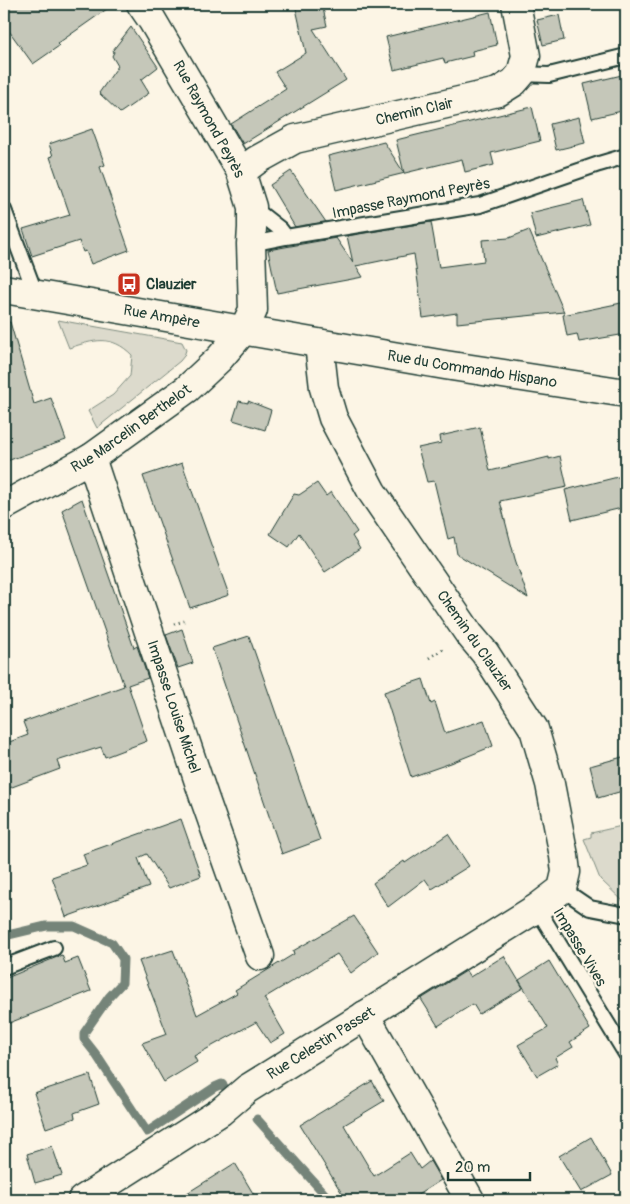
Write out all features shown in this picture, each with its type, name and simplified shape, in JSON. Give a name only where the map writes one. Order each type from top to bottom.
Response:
[{"type":"street","name":"Rue Raymond Peyrès","points":[[141,4],[241,172],[252,207],[253,310],[243,331]]},
{"type":"street","points":[[516,4],[526,56],[521,74]]},
{"type":"street","name":"Chemin Clair","points":[[241,172],[257,160],[295,139],[498,92],[514,82],[521,74]]},
{"type":"street","name":"Rue Ampère","points":[[4,289],[319,344]]},
{"type":"street","name":"Rue Marcelin Berthelot","points":[[4,506],[91,458],[187,389],[219,359],[243,331]]},
{"type":"street","name":"Rue du Commando Hispano","points":[[319,344],[626,392]]},
{"type":"street","name":"Chemin du Clauzier","points":[[319,344],[324,388],[333,418],[372,492],[469,634],[485,653],[534,729],[550,784],[564,856],[566,872],[562,889]]},
{"type":"street","name":"Impasse Louise Michel","points":[[91,458],[204,796],[260,956]]},
{"type":"street","name":"Rue Celestin Passet","points":[[82,1200],[220,1112],[247,1089],[537,908],[562,889]]},
{"type":"street","points":[[365,1015],[470,1200]]},
{"type":"lane","points":[[521,74],[550,75],[626,56]]},
{"type":"lane","name":"Impasse Raymond Peyrès","points":[[251,244],[480,205],[626,156]]},
{"type":"lane","points":[[252,207],[280,229],[286,237]]},
{"type":"lane","points":[[4,210],[36,294]]},
{"type":"lane","points":[[562,889],[590,908],[626,915]]},
{"type":"lane","name":"Impasse Vives","points":[[537,908],[626,1054]]},
{"type":"lane","points":[[4,967],[54,948]]},
{"type":"shaded area","points":[[58,320],[182,342],[186,350],[180,361],[97,428],[88,411],[113,395],[130,376],[132,355],[124,348],[109,341],[94,341],[69,348]]},
{"type":"shaded area","points":[[626,825],[626,904],[600,879],[584,839],[591,837],[591,833]]},
{"type":"building","points":[[4,4],[114,4],[57,44],[59,46],[33,64],[4,24]]},
{"type":"building","points":[[295,4],[322,4],[327,26],[313,29],[346,80],[243,144],[231,124],[286,89],[275,72],[306,53]]},
{"type":"building","points":[[490,12],[497,45],[472,51],[473,56],[445,63],[443,58],[394,70],[386,37]]},
{"type":"building","points":[[559,15],[564,40],[543,45],[537,20]]},
{"type":"building","points":[[131,27],[158,67],[141,80],[149,93],[120,113],[99,93],[118,66],[112,56],[113,50]]},
{"type":"building","points":[[626,74],[626,110],[592,118],[584,84]]},
{"type":"building","points":[[532,107],[540,141],[491,153],[494,165],[465,172],[462,159],[336,190],[328,156],[384,142],[404,173],[396,140]]},
{"type":"building","points":[[579,117],[585,143],[556,150],[550,124]]},
{"type":"building","points":[[92,129],[105,165],[100,167],[129,250],[91,264],[86,251],[83,252],[79,241],[32,256],[23,229],[70,215],[50,157],[53,156],[49,144]]},
{"type":"building","points":[[291,171],[326,222],[295,227],[270,185]]},
{"type":"building","points":[[583,200],[590,225],[536,238],[530,213]]},
{"type":"building","points":[[431,222],[439,267],[484,261],[482,240],[509,238],[529,230],[564,312],[457,323],[457,313],[423,318],[414,254],[356,266],[363,277],[277,293],[268,250],[336,238],[353,263],[347,236]]},
{"type":"building","points":[[626,302],[626,334],[579,342],[577,334],[567,336],[563,315]]},
{"type":"building","points":[[10,322],[34,404],[51,398],[66,440],[4,462],[4,323]]},
{"type":"building","points":[[239,401],[248,403],[248,401],[271,410],[265,430],[233,420]]},
{"type":"building","points":[[480,427],[490,471],[560,456],[567,487],[500,501],[515,559],[528,598],[457,554],[454,537],[448,539],[434,481],[427,482],[418,448],[441,443],[440,436]]},
{"type":"building","points":[[182,463],[229,595],[190,608],[143,476]]},
{"type":"building","points":[[626,475],[626,507],[572,520],[565,490]]},
{"type":"building","points":[[317,483],[326,496],[331,492],[357,532],[352,536],[360,549],[325,572],[299,533],[289,547],[270,534],[294,494],[299,495]]},
{"type":"building","points":[[82,499],[134,648],[137,646],[148,678],[128,685],[147,741],[105,757],[101,747],[57,761],[60,769],[4,790],[4,744],[28,735],[23,722],[124,686],[62,510]]},
{"type":"building","points":[[182,629],[193,663],[178,668],[166,635]]},
{"type":"building","points":[[249,636],[320,840],[282,854],[212,648]]},
{"type":"building","points":[[423,679],[431,704],[435,702],[445,733],[484,720],[493,746],[411,777],[384,692]]},
{"type":"building","points":[[626,756],[626,790],[598,798],[590,766]]},
{"type":"building","points":[[181,819],[201,876],[169,888],[147,854],[138,858],[149,887],[66,917],[52,877],[87,865],[83,854]]},
{"type":"building","points":[[448,834],[469,866],[432,889],[425,879],[388,907],[373,883]]},
{"type":"building","points":[[354,916],[378,952],[351,973],[337,954],[264,998],[285,1034],[270,1043],[256,1022],[194,1056],[197,1062],[164,1082],[142,1043],[167,1034],[139,961],[173,950],[197,1015],[237,993],[235,990],[294,954],[293,951]]},
{"type":"building","points":[[62,955],[65,963],[78,958],[91,991],[4,1025],[4,979]]},
{"type":"building","points":[[504,956],[523,988],[479,1014],[473,1004],[438,1026],[421,999],[466,971],[470,977]]},
{"type":"building","points":[[549,961],[590,1029],[570,1042],[573,1047],[555,1058],[558,1064],[537,1076],[518,1045],[548,1028],[519,980]]},
{"type":"building","points":[[90,1075],[99,1104],[74,1113],[75,1118],[46,1128],[34,1093]]},
{"type":"building","points":[[372,1081],[384,1101],[344,1125],[374,1176],[410,1153],[420,1169],[430,1161],[441,1180],[410,1200],[335,1200],[343,1195],[300,1125]]},
{"type":"building","points":[[591,1137],[612,1175],[581,1192],[559,1156]]},
{"type":"building","points":[[52,1146],[62,1175],[35,1183],[27,1154]]},
{"type":"building","points":[[235,1163],[257,1200],[176,1200],[224,1170]]},
{"type":"waterway","points":[[4,936],[46,926],[74,926],[112,943],[123,959],[122,983],[109,997],[84,1033],[84,1039],[147,1132],[215,1087],[222,1084],[226,1089]]},
{"type":"waterway","points":[[257,1119],[330,1200]]},
{"type":"place","name":"Clauzier","points":[[129,284]]}]
